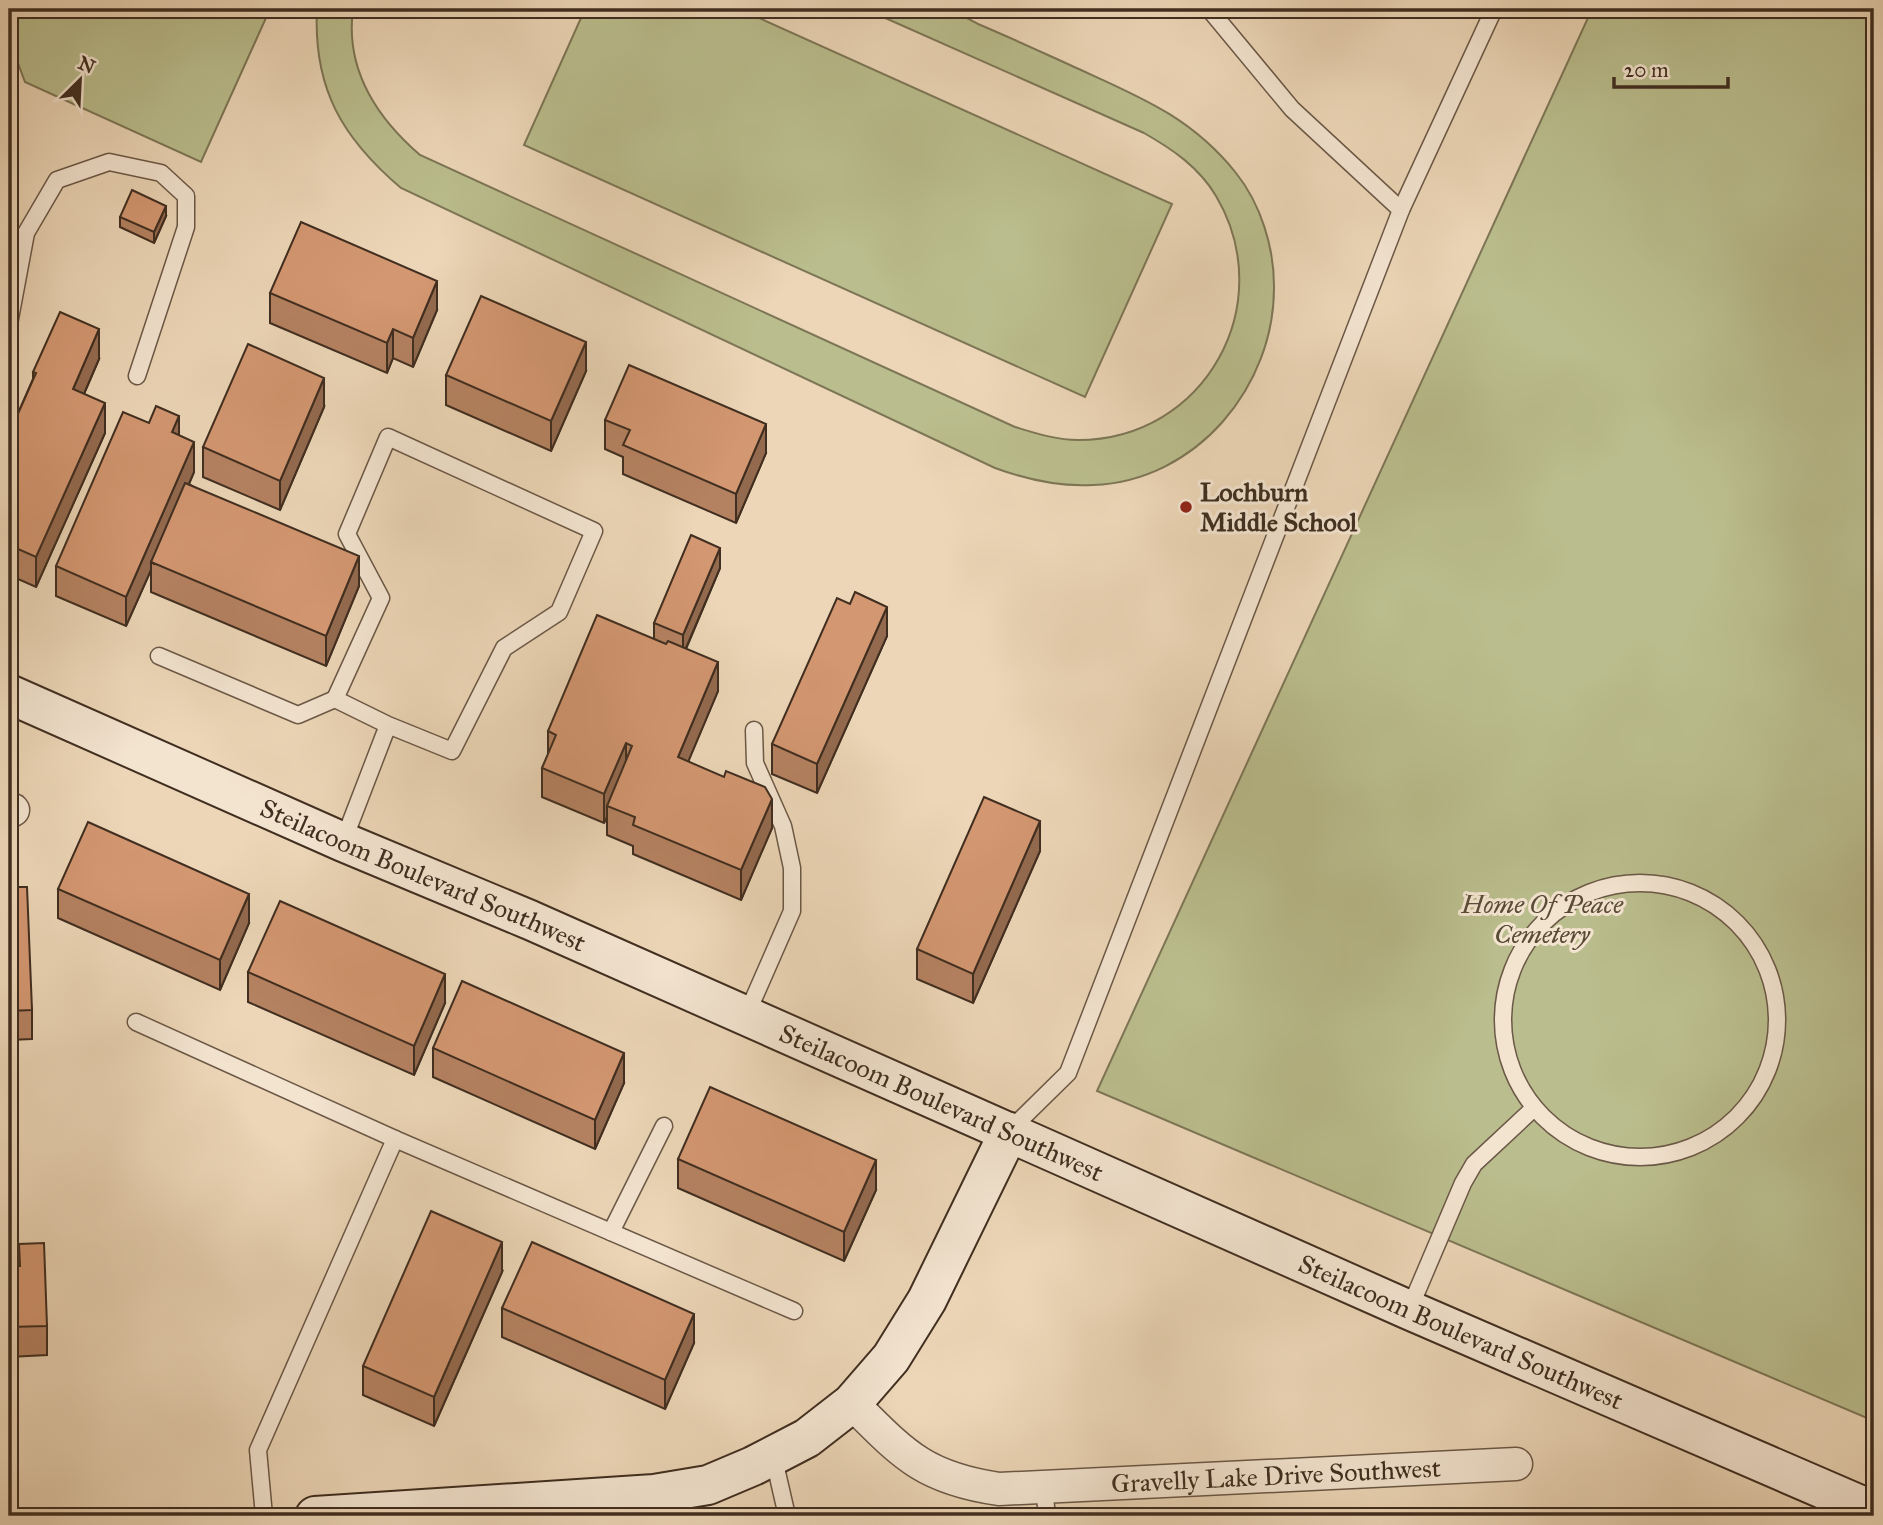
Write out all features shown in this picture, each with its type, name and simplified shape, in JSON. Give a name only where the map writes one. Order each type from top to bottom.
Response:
[{"type":"main road","name":"Steilacoom Boulevard Southwest","points":[[9,694],[343,842],[530,920],[1409,1310],[1874,1511]]},
{"type":"main road","points":[[315,1516],[629,1506],[708,1485],[807,1438],[852,1403],[891,1358],[927,1300],[1009,1132]]},
{"type":"street","name":"Gravelly Lake Drive Southwest","points":[[852,1403],[894,1445],[937,1474],[1045,1502],[1516,1464]]},
{"type":"lane","points":[[1209,9],[1292,109],[1401,210]]},
{"type":"lane","points":[[1009,1132],[1068,1073],[1401,210],[1494,9]]},
{"type":"lane","points":[[9,324],[26,233],[57,180],[109,162],[161,173],[186,196],[186,227],[137,376]]},
{"type":"lane","points":[[159,656],[298,715],[335,699],[381,597],[347,534],[388,437],[594,531],[559,612],[504,648],[452,751],[388,725],[335,699]]},
{"type":"lane","points":[[343,842],[388,725]]},
{"type":"lane","points":[[746,1016],[792,911],[792,868],[783,826],[755,763],[754,730]]},
{"type":"lane","points":[[1642,883],[1686,890],[1726,912],[1756,946],[1774,988],[1778,1033],[1766,1078],[1740,1116],[1703,1143],[1658,1157],[1613,1155],[1569,1138],[1534,1108],[1512,1069],[1503,1026],[1506,993],[1508,982],[1527,941],[1558,909],[1598,889],[1642,883]]},
{"type":"lane","points":[[136,1022],[309,1102],[794,1311]]},
{"type":"lane","points":[[1409,1310],[1462,1183],[1474,1164],[1534,1108]]},
{"type":"lane","points":[[611,1232],[664,1126]]},
{"type":"lane","points":[[264,1516],[258,1450],[396,1139]]},
{"type":"lane","points":[[773,1455],[787,1516]]},
{"type":"green space","points":[[927,7],[953,11],[1160,108],[1200,136],[1236,173],[1259,212],[1272,257],[1274,286],[1271,323],[1261,359],[1245,392],[1223,422],[1196,447],[1165,466],[1131,479],[1093,485],[1044,482],[995,468],[401,188],[362,150],[335,109],[320,63],[317,9],[353,9],[354,52],[367,90],[390,125],[420,155],[1015,427],[1038,434],[1078,440],[1123,434],[1162,417],[1194,391],[1219,358],[1234,321],[1239,280],[1234,237],[1216,196],[1202,176],[1184,160],[1144,133],[865,9]]},
{"type":"green space","points":[[9,9],[270,9],[201,162],[25,82],[9,39]]},
{"type":"green space","points":[[585,9],[739,9],[1172,204],[1085,397],[524,145]]},
{"type":"green space","name":"Home Of Peace Cemetery","points":[[1592,9],[1874,9],[1874,1421],[1097,1091]]},
{"type":"building","points":[[132,190],[166,206],[154,232],[120,217]]},
{"type":"building","points":[[301,222],[437,281],[413,338],[393,329],[387,343],[270,293]]},
{"type":"building","points":[[481,296],[586,342],[551,421],[446,375]]},
{"type":"building","points":[[60,312],[99,329],[73,389],[105,403],[36,557],[9,545],[9,434]]},
{"type":"building","points":[[248,344],[324,378],[280,481],[203,447]]},
{"type":"building","points":[[629,365],[766,424],[736,494],[623,445],[630,430],[605,420]]},
{"type":"building","points":[[156,406],[179,416],[172,432],[194,442],[126,597],[56,566],[123,412],[149,423]]},
{"type":"building","points":[[185,483],[359,556],[326,636],[151,562]]},
{"type":"building","points":[[691,535],[720,548],[683,635],[654,623]]},
{"type":"building","points":[[855,592],[887,607],[817,764],[772,744],[837,598],[850,604]]},
{"type":"building","points":[[597,615],[718,662],[678,757],[724,777],[726,771],[765,787],[772,799],[741,870],[633,825],[635,817],[607,806],[632,746],[626,743],[604,794],[542,768],[556,735],[548,731]]},
{"type":"building","points":[[984,797],[1040,821],[973,974],[917,949]]},
{"type":"building","points":[[88,822],[249,894],[220,960],[58,889]]},
{"type":"building","points":[[9,887],[27,887],[32,1010],[9,1011]]},
{"type":"building","points":[[280,901],[445,974],[414,1046],[248,972]]},
{"type":"building","points":[[462,981],[624,1053],[595,1120],[433,1048]]},
{"type":"building","points":[[710,1087],[876,1160],[844,1232],[678,1159]]},
{"type":"building","points":[[431,1211],[502,1242],[434,1397],[363,1366]]},
{"type":"building","points":[[532,1242],[694,1314],[665,1380],[502,1308]]},
{"type":"building","points":[[44,1243],[47,1326],[9,1327],[9,1266],[20,1266],[19,1244]]},
{"type":"place","name":"Lochburn Middle School","points":[[1186,507]]}]
